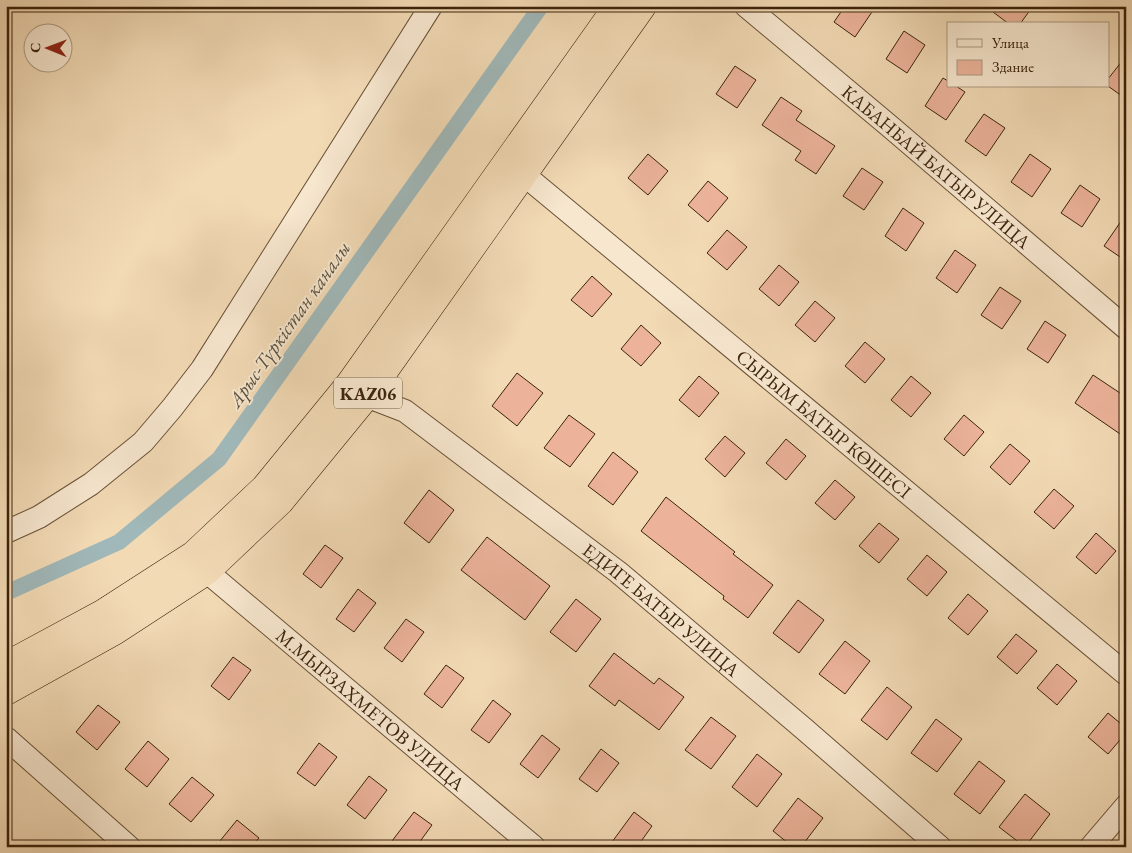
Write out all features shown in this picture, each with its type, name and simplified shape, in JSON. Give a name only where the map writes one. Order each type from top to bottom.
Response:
[{"type":"highway","name":"KАZ06","points":[[6,666],[104,613],[194,555],[265,488],[350,384],[618,6]]},
{"type":"highway","name":"KАZ06","points":[[6,691],[114,631],[206,571],[280,501],[366,396],[642,6]]},
{"type":"street","points":[[6,532],[39,517],[91,484],[143,442],[172,408],[202,369],[431,6]]},
{"type":"street","name":"КАБАНБАЙ БАТЫР УЛИЦА","points":[[746,6],[1126,328]]},
{"type":"street","name":"СЫРЫМ БАТЫР КӨШЕСІ","points":[[523,174],[1126,674]]},
{"type":"street","name":"ЕДИГЕ БАТЫР УЛИЦА","points":[[366,396],[405,411],[618,572],[803,728],[940,847]]},
{"type":"street","name":"М.МЫРЗАХМЕТОВ УЛИЦА","points":[[206,571],[534,847]]},
{"type":"street","points":[[6,738],[129,847]]},
{"type":"street","points":[[1091,847],[1126,806]]},
{"type":"building","points":[[845,6],[876,6],[855,37],[834,22]]},
{"type":"building","points":[[985,6],[1033,6],[1021,22],[1006,22]]},
{"type":"building","points":[[904,31],[925,45],[907,73],[886,59]]},
{"type":"building","points":[[1126,56],[1126,99],[1110,87],[1110,76]]},
{"type":"building","points":[[735,66],[756,80],[737,108],[716,94]]},
{"type":"building","points":[[943,78],[947,80],[947,88],[959,88],[965,92],[946,120],[925,106]]},
{"type":"building","points":[[781,97],[802,111],[796,120],[835,146],[816,174],[795,160],[801,151],[762,125]]},
{"type":"building","points":[[984,114],[1005,128],[986,156],[965,141]]},
{"type":"building","points":[[648,154],[668,171],[648,195],[628,178]]},
{"type":"building","points":[[1030,154],[1051,169],[1032,197],[1011,182]]},
{"type":"building","points":[[862,168],[883,182],[864,210],[843,196]]},
{"type":"building","points":[[708,181],[728,198],[708,222],[688,205]]},
{"type":"building","points":[[1080,185],[1100,199],[1082,227],[1061,213]]},
{"type":"building","points":[[903,208],[924,223],[906,251],[885,236]]},
{"type":"building","points":[[1126,214],[1126,261],[1104,246]]},
{"type":"building","points":[[727,230],[747,247],[727,270],[707,253]]},
{"type":"building","points":[[955,250],[976,265],[957,293],[936,278]]},
{"type":"building","points":[[779,265],[799,282],[779,306],[759,289]]},
{"type":"building","points":[[592,276],[612,294],[592,317],[571,300]]},
{"type":"building","points":[[1000,287],[1021,301],[1002,329],[981,315]]},
{"type":"building","points":[[815,301],[835,318],[815,342],[795,325]]},
{"type":"building","points":[[1045,321],[1066,335],[1048,363],[1027,349]]},
{"type":"building","points":[[641,325],[661,343],[641,366],[621,349]]},
{"type":"building","points":[[865,342],[885,359],[865,383],[845,366]]},
{"type":"building","points":[[517,373],[543,393],[517,426],[492,406]]},
{"type":"building","points":[[1093,375],[1126,397],[1126,438],[1075,403]]},
{"type":"building","points":[[699,376],[719,393],[699,417],[679,400]]},
{"type":"building","points":[[911,376],[931,393],[911,417],[891,400]]},
{"type":"building","points":[[569,415],[595,434],[570,467],[544,448]]},
{"type":"building","points":[[964,415],[984,432],[964,456],[944,439]]},
{"type":"building","points":[[725,436],[745,453],[725,477],[705,459]]},
{"type":"building","points":[[786,439],[806,456],[786,480],[766,463]]},
{"type":"building","points":[[1010,444],[1030,461],[1010,485],[990,467]]},
{"type":"building","points":[[613,452],[638,472],[613,505],[588,486]]},
{"type":"building","points":[[835,480],[855,497],[835,520],[815,503]]},
{"type":"building","points":[[1054,489],[1074,506],[1054,529],[1034,512]]},
{"type":"building","points":[[429,490],[454,510],[429,543],[404,523]]},
{"type":"building","points":[[666,497],[773,585],[748,618],[723,599],[724,596],[641,531]]},
{"type":"building","points":[[879,523],[899,539],[879,563],[859,546]]},
{"type":"building","points":[[1096,533],[1116,551],[1096,574],[1076,557]]},
{"type":"building","points":[[487,537],[550,586],[525,620],[461,570]]},
{"type":"building","points":[[325,545],[343,558],[321,588],[303,574]]},
{"type":"building","points":[[927,555],[947,572],[927,596],[907,579]]},
{"type":"building","points":[[358,589],[376,603],[354,632],[336,619]]},
{"type":"building","points":[[968,594],[988,611],[968,635],[948,618]]},
{"type":"building","points":[[576,599],[601,619],[576,652],[550,632]]},
{"type":"building","points":[[798,600],[824,620],[799,653],[773,633]]},
{"type":"building","points":[[406,619],[424,632],[402,662],[384,648]]},
{"type":"building","points":[[1016,634],[1037,651],[1017,674],[997,657]]},
{"type":"building","points":[[845,641],[870,661],[845,694],[819,674]]},
{"type":"building","points":[[614,653],[654,684],[659,678],[684,697],[659,730],[619,700],[615,706],[589,686]]},
{"type":"building","points":[[233,657],[251,670],[229,700],[211,686]]},
{"type":"building","points":[[1057,664],[1077,681],[1057,705],[1037,688]]},
{"type":"building","points":[[446,665],[464,678],[442,708],[424,694]]},
{"type":"building","points":[[887,687],[912,707],[887,740],[861,720]]},
{"type":"building","points":[[493,700],[511,714],[489,743],[471,730]]},
{"type":"building","points":[[98,705],[120,722],[97,750],[76,732]]},
{"type":"building","points":[[1108,713],[1126,728],[1126,733],[1108,754],[1088,737]]},
{"type":"building","points":[[711,717],[736,736],[711,769],[685,750]]},
{"type":"building","points":[[936,719],[962,739],[937,772],[911,753]]},
{"type":"building","points":[[542,735],[560,749],[538,778],[520,764]]},
{"type":"building","points":[[148,741],[169,759],[147,787],[125,769]]},
{"type":"building","points":[[319,743],[337,757],[315,786],[297,773]]},
{"type":"building","points":[[601,749],[619,763],[597,792],[579,779]]},
{"type":"building","points":[[757,754],[782,774],[757,807],[732,787]]},
{"type":"building","points":[[979,761],[1005,781],[980,814],[954,794]]},
{"type":"building","points":[[369,776],[387,790],[365,819],[347,805]]},
{"type":"building","points":[[192,777],[214,795],[191,822],[169,804]]},
{"type":"building","points":[[1025,794],[1050,814],[1025,847],[999,827]]},
{"type":"building","points":[[798,798],[823,818],[801,847],[793,847],[773,831]]},
{"type":"building","points":[[414,812],[432,825],[416,847],[399,847],[392,841]]},
{"type":"building","points":[[634,812],[652,826],[637,847],[619,847],[612,842]]},
{"type":"building","points":[[237,820],[259,838],[251,847],[215,847]]},
{"type":"waterway","name":"Арыс-Түркістан каналы","points":[[6,593],[119,542],[219,459],[541,6]]}]
